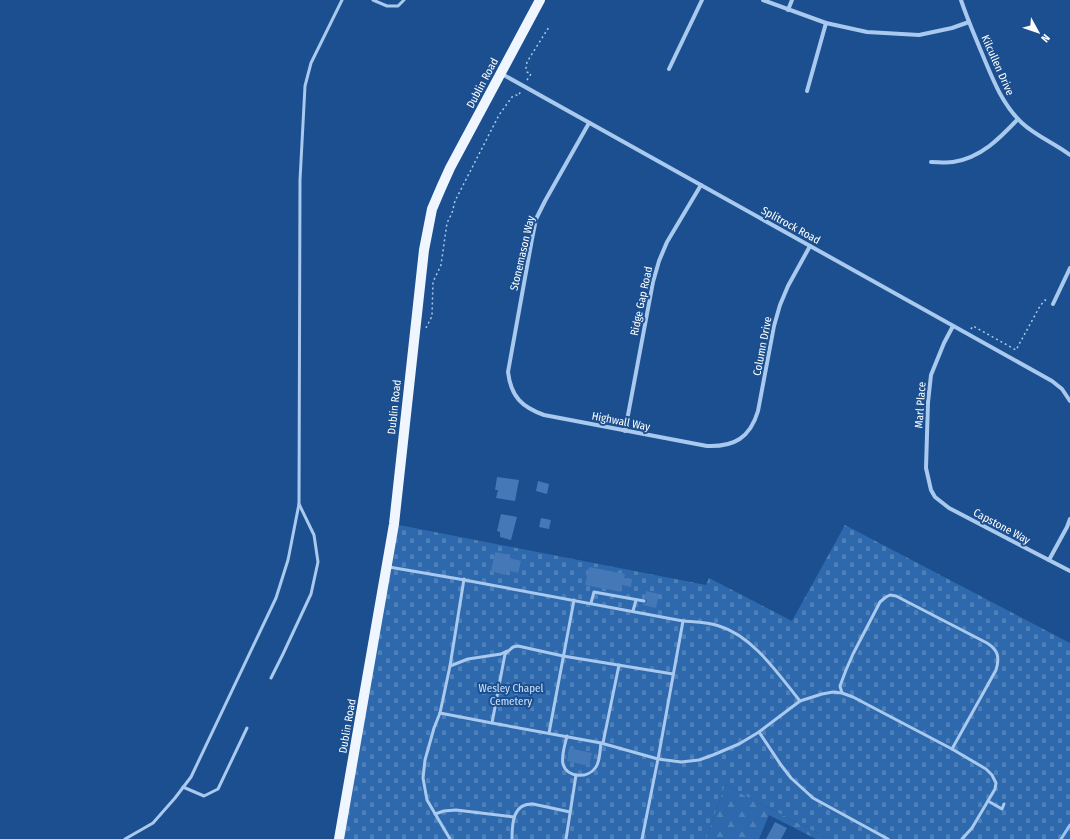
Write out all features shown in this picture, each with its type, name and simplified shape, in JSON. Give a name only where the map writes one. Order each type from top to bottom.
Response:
[{"type":"main road","name":"Dublin Road","points":[[339,839],[394,524],[424,250],[432,208],[450,168],[540,0]]},
{"type":"street","points":[[669,69],[702,0]]},
{"type":"street","points":[[763,0],[826,24],[867,32],[919,35],[952,28],[969,22]]},
{"type":"street","points":[[788,10],[792,0]]},
{"type":"street","name":"Kilcullen Drive","points":[[961,0],[997,88],[1006,105],[1018,119],[1036,134],[1070,155]]},
{"type":"street","points":[[807,91],[826,24]]},
{"type":"street","name":"Splitrock Road","points":[[500,73],[1052,381],[1062,389],[1070,400]]},
{"type":"street","points":[[931,162],[953,162],[968,159],[982,152],[995,142],[1018,119]]},
{"type":"street","name":"Stonemason Way","points":[[516,396],[508,381],[508,364],[536,219],[589,123]]},
{"type":"street","name":"Ridge Gap Road","points":[[625,430],[653,282],[659,261],[668,242],[701,185]]},
{"type":"street","name":"Column Drive","points":[[729,444],[740,439],[755,421],[774,326],[780,305],[788,286],[810,246]]},
{"type":"street","points":[[1053,304],[1070,268]]},
{"type":"street","name":"Marl Place","points":[[931,490],[926,468],[931,375],[936,360],[953,326]]},
{"type":"street","name":"Highwall Way","points":[[516,396],[521,403],[528,408],[544,415],[707,446],[729,444]]},
{"type":"street","name":"Capstone Way","points":[[931,490],[935,497],[950,508],[1070,571]]},
{"type":"street","points":[[1050,560],[1070,518]]},
{"type":"lane","points":[[125,839],[152,823],[191,777],[276,598],[288,560],[299,504],[300,180],[305,86],[311,63],[342,0]]},
{"type":"lane","points":[[373,0],[387,6],[398,6],[404,0]]},
{"type":"lane","points":[[270,678],[283,654],[310,594],[318,562],[314,535],[299,504]]},
{"type":"lane","points":[[386,566],[683,621],[709,623],[721,626],[732,631],[745,640],[763,656],[800,701]]},
{"type":"lane","points":[[450,839],[427,800],[423,778],[425,760],[440,713],[450,666],[464,580]]},
{"type":"lane","points":[[591,603],[594,592],[644,601]]},
{"type":"lane","points":[[842,693],[840,686],[853,654],[880,602],[890,595],[896,596],[987,643],[996,652],[998,657],[996,670],[952,749]]},
{"type":"lane","points":[[549,733],[574,600]]},
{"type":"lane","points":[[633,612],[636,600]]},
{"type":"lane","points":[[642,839],[683,621]]},
{"type":"lane","points":[[450,666],[468,659],[501,654],[512,647],[518,646],[563,656],[673,674]]},
{"type":"lane","points":[[492,723],[505,654],[508,650]]},
{"type":"lane","points":[[567,736],[563,762],[565,770],[570,774],[583,776],[596,767],[599,758],[619,665]]},
{"type":"lane","points":[[440,713],[602,743],[658,758],[681,762],[699,760],[732,747],[759,732],[800,701],[822,694],[842,693],[853,697],[952,749],[986,769],[992,775],[996,783],[995,788],[972,828],[962,839]]},
{"type":"lane","points":[[183,787],[204,796],[218,789],[247,728]]},
{"type":"lane","points":[[759,732],[791,778],[813,798],[888,839]]},
{"type":"lane","points":[[566,839],[576,774]]},
{"type":"lane","points":[[988,801],[1002,809],[1004,804]]},
{"type":"lane","points":[[512,839],[514,816],[520,808],[528,804],[570,812]]},
{"type":"lane","points":[[435,814],[444,811],[456,810],[514,816]]},
{"type":"path","points":[[528,78],[531,74],[527,72],[527,62],[549,27]]},
{"type":"path","points":[[426,329],[432,316],[434,282],[441,265],[447,224],[455,201],[499,115],[512,97],[516,95],[518,96],[520,92]]},
{"type":"path","points":[[968,334],[973,326],[1016,350],[1040,306],[1045,300],[1053,304]]},
{"type":"green space","name":"Wesley Chapel Cemetery","points":[[394,524],[706,585],[709,578],[792,621],[845,525],[1070,643],[1070,839],[829,839],[725,785],[706,839],[339,839]]},
{"type":"green space","points":[[725,785],[829,839],[816,839],[769,815],[759,839],[706,839]]},
{"type":"building","points":[[497,477],[519,480],[515,501],[496,498],[498,490],[495,490]]},
{"type":"building","points":[[538,481],[549,484],[547,494],[536,491]]},
{"type":"building","points":[[501,514],[517,517],[511,540],[500,537],[500,532],[497,531]]},
{"type":"building","points":[[541,518],[551,520],[549,529],[539,527]]},
{"type":"building","points":[[495,552],[510,555],[509,558],[521,561],[518,573],[507,570],[505,575],[491,571]]},
{"type":"building","points":[[589,567],[625,574],[624,578],[632,579],[631,587],[622,585],[621,592],[585,585]]},
{"type":"building","points":[[646,591],[659,594],[656,608],[643,605],[647,602],[645,598]]},
{"type":"building","points":[[569,748],[592,753],[589,766],[567,761]]},
{"type":"building","points":[[775,822],[787,828],[781,839],[766,839]]},
{"type":"waterway","points":[[1061,839],[1070,825]]}]
